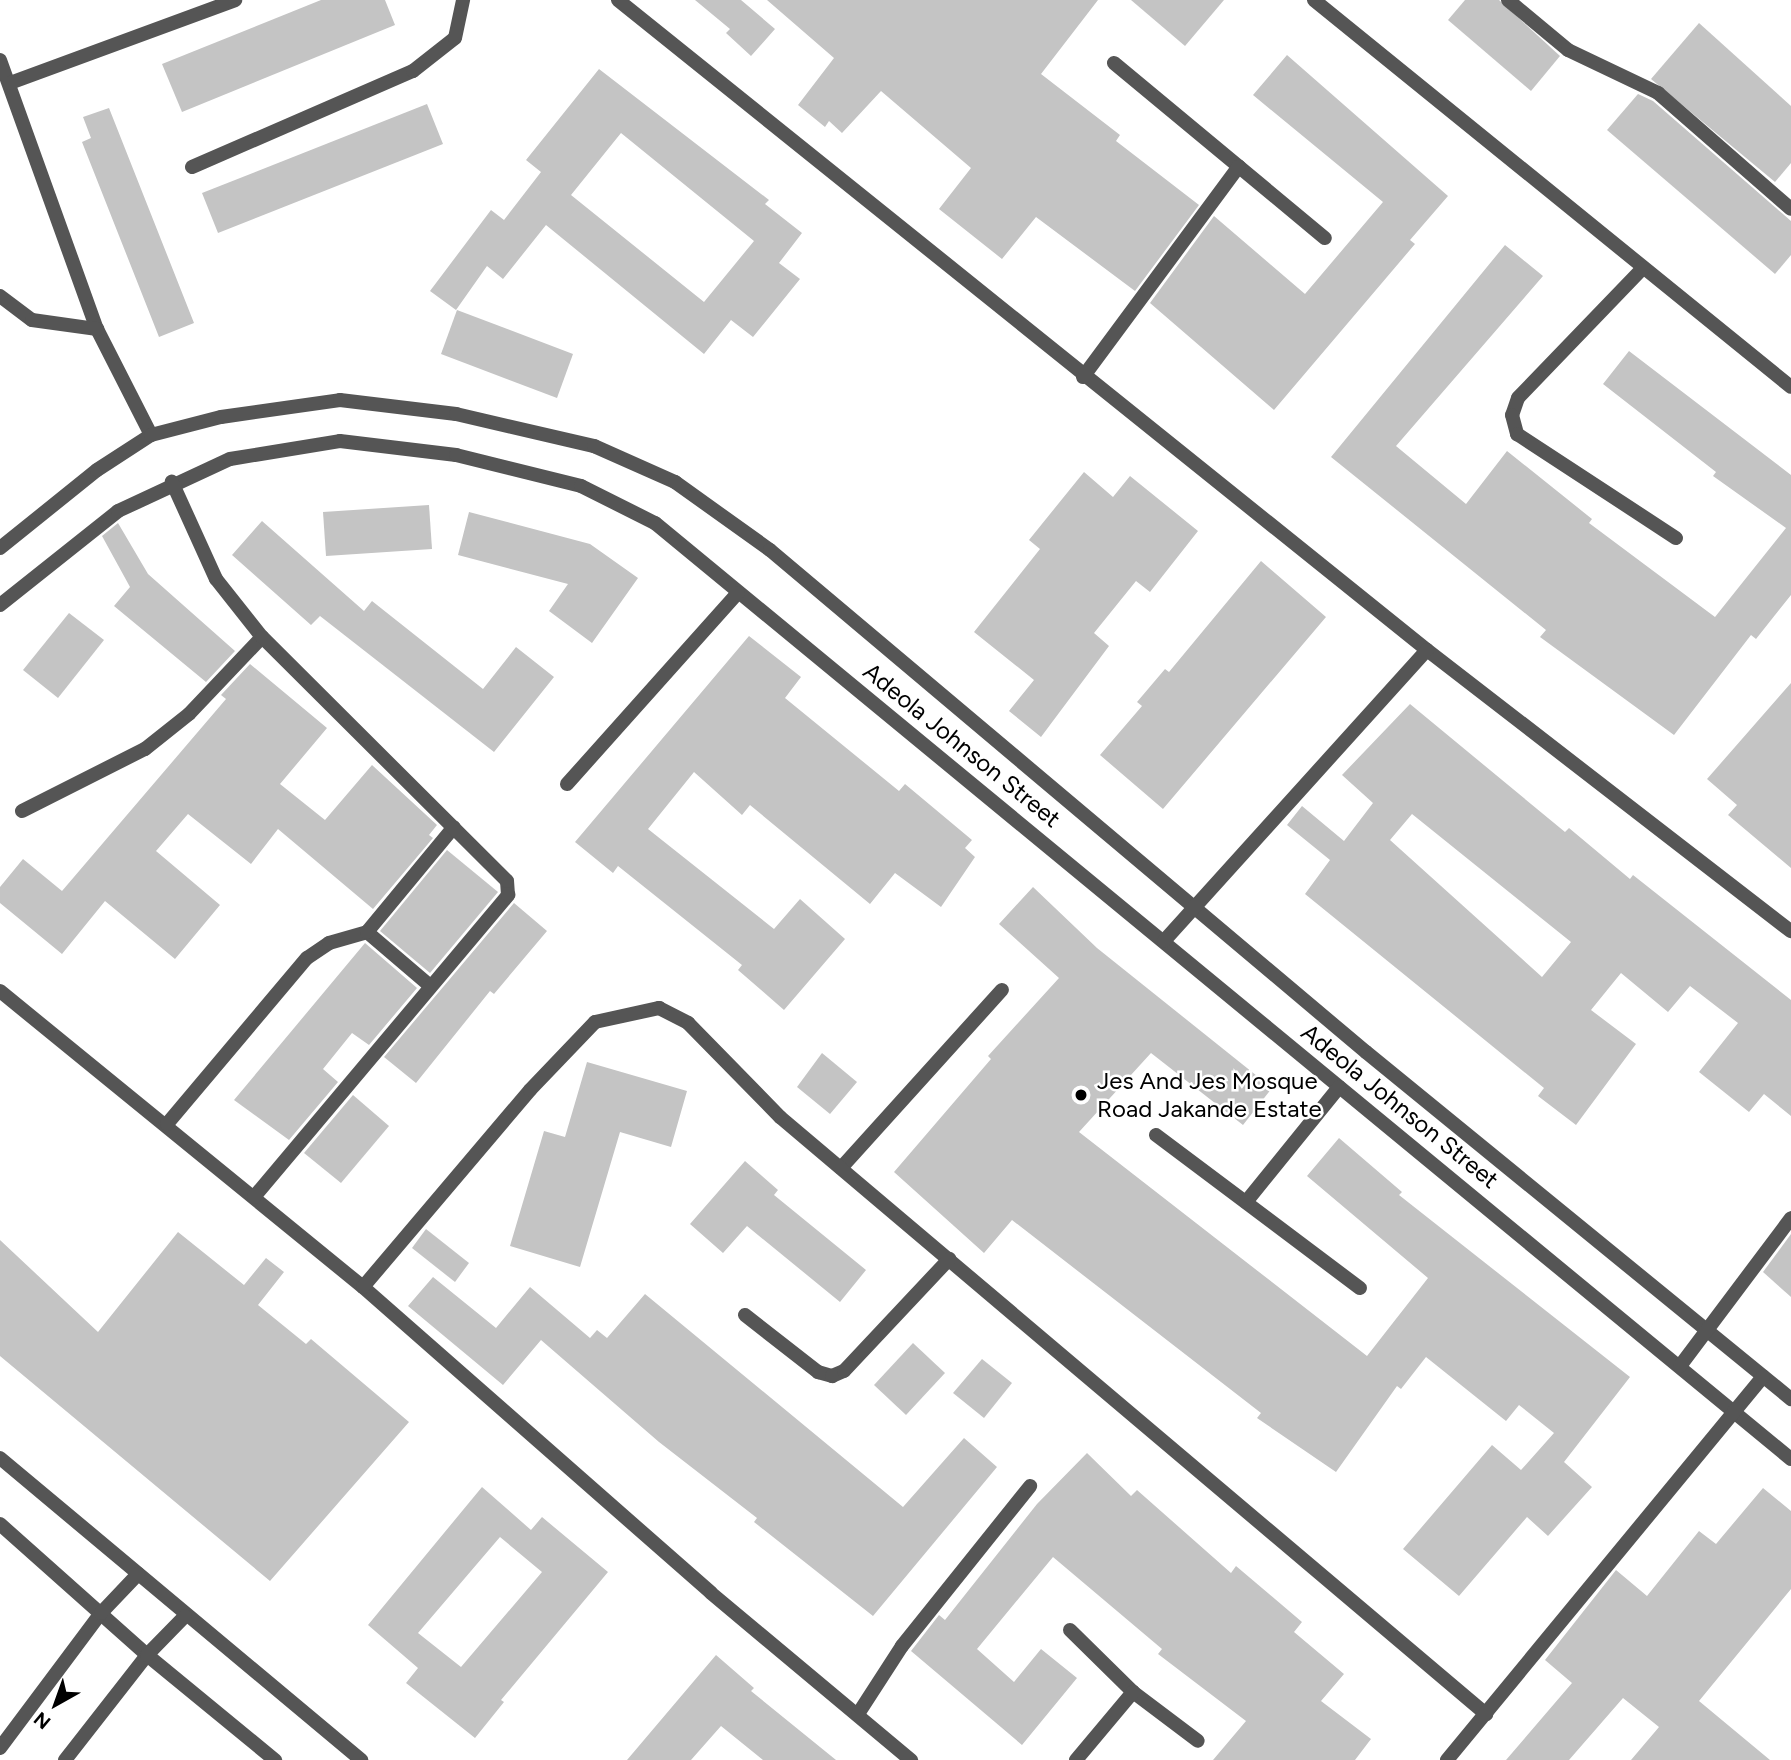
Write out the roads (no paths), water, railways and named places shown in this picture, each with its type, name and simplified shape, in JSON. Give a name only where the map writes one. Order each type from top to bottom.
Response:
[{"type":"street","points":[[10,83],[235,0]]},
{"type":"street","points":[[192,167],[413,71],[455,38],[463,0]]},
{"type":"street","points":[[618,0],[1083,377],[1427,650],[1791,931]]},
{"type":"street","points":[[1314,0],[1469,121],[1643,268],[1791,387]]},
{"type":"street","points":[[1508,0],[1567,50],[1658,93],[1791,209]]},
{"type":"street","points":[[0,60],[97,329],[151,435]]},
{"type":"street","points":[[1114,63],[1325,239]]},
{"type":"street","points":[[1083,377],[1239,166]]},
{"type":"street","points":[[1643,268],[1518,398],[1512,415],[1517,434],[1676,538]]},
{"type":"street","points":[[0,296],[33,320],[97,329]]},
{"type":"street","name":"Adeola Johnson Street","points":[[0,548],[97,470],[151,435],[221,417],[340,400],[456,414],[594,446],[664,477],[770,550],[1194,907],[1791,1399]]},
{"type":"street","name":"Adeola Johnson Street","points":[[0,606],[118,511],[172,482],[230,459],[340,442],[456,455],[581,486],[655,523],[1791,1459]]},
{"type":"street","points":[[172,482],[216,579],[261,637],[507,881],[508,895],[429,985],[254,1197]]},
{"type":"street","points":[[567,784],[738,593]]},
{"type":"street","points":[[22,811],[145,749],[189,714],[261,637]]},
{"type":"street","points":[[1164,942],[1427,650]]},
{"type":"street","points":[[167,1124],[307,958],[329,943],[367,932],[454,827]]},
{"type":"street","points":[[367,932],[429,985]]},
{"type":"street","points":[[841,1168],[1002,990]]},
{"type":"street","points":[[0,991],[167,1124],[363,1287],[711,1593],[911,1760]]},
{"type":"street","points":[[363,1287],[562,1053],[595,1022],[636,1009],[659,1008],[688,1023],[780,1117],[1486,1714]]},
{"type":"street","points":[[1246,1202],[1339,1087]]},
{"type":"street","points":[[1156,1135],[1360,1288]]},
{"type":"street","points":[[1679,1366],[1791,1218]]},
{"type":"street","points":[[745,1315],[818,1372],[832,1377],[844,1371],[949,1259]]},
{"type":"street","points":[[1447,1760],[1763,1377]]},
{"type":"street","points":[[0,1458],[185,1616],[361,1760]]},
{"type":"street","points":[[858,1714],[902,1646],[1030,1486]]},
{"type":"street","points":[[0,1524],[147,1656],[275,1760]]},
{"type":"street","points":[[0,1748],[101,1613],[138,1574]]},
{"type":"street","points":[[65,1760],[147,1656],[185,1616]]},
{"type":"street","points":[[1070,1630],[1133,1692],[1198,1741]]},
{"type":"street","points":[[1076,1760],[1133,1692]]},
{"type":"place","name":"Jes And Jes Mosque Road Jakande Estate","points":[[1081,1095]]}]
